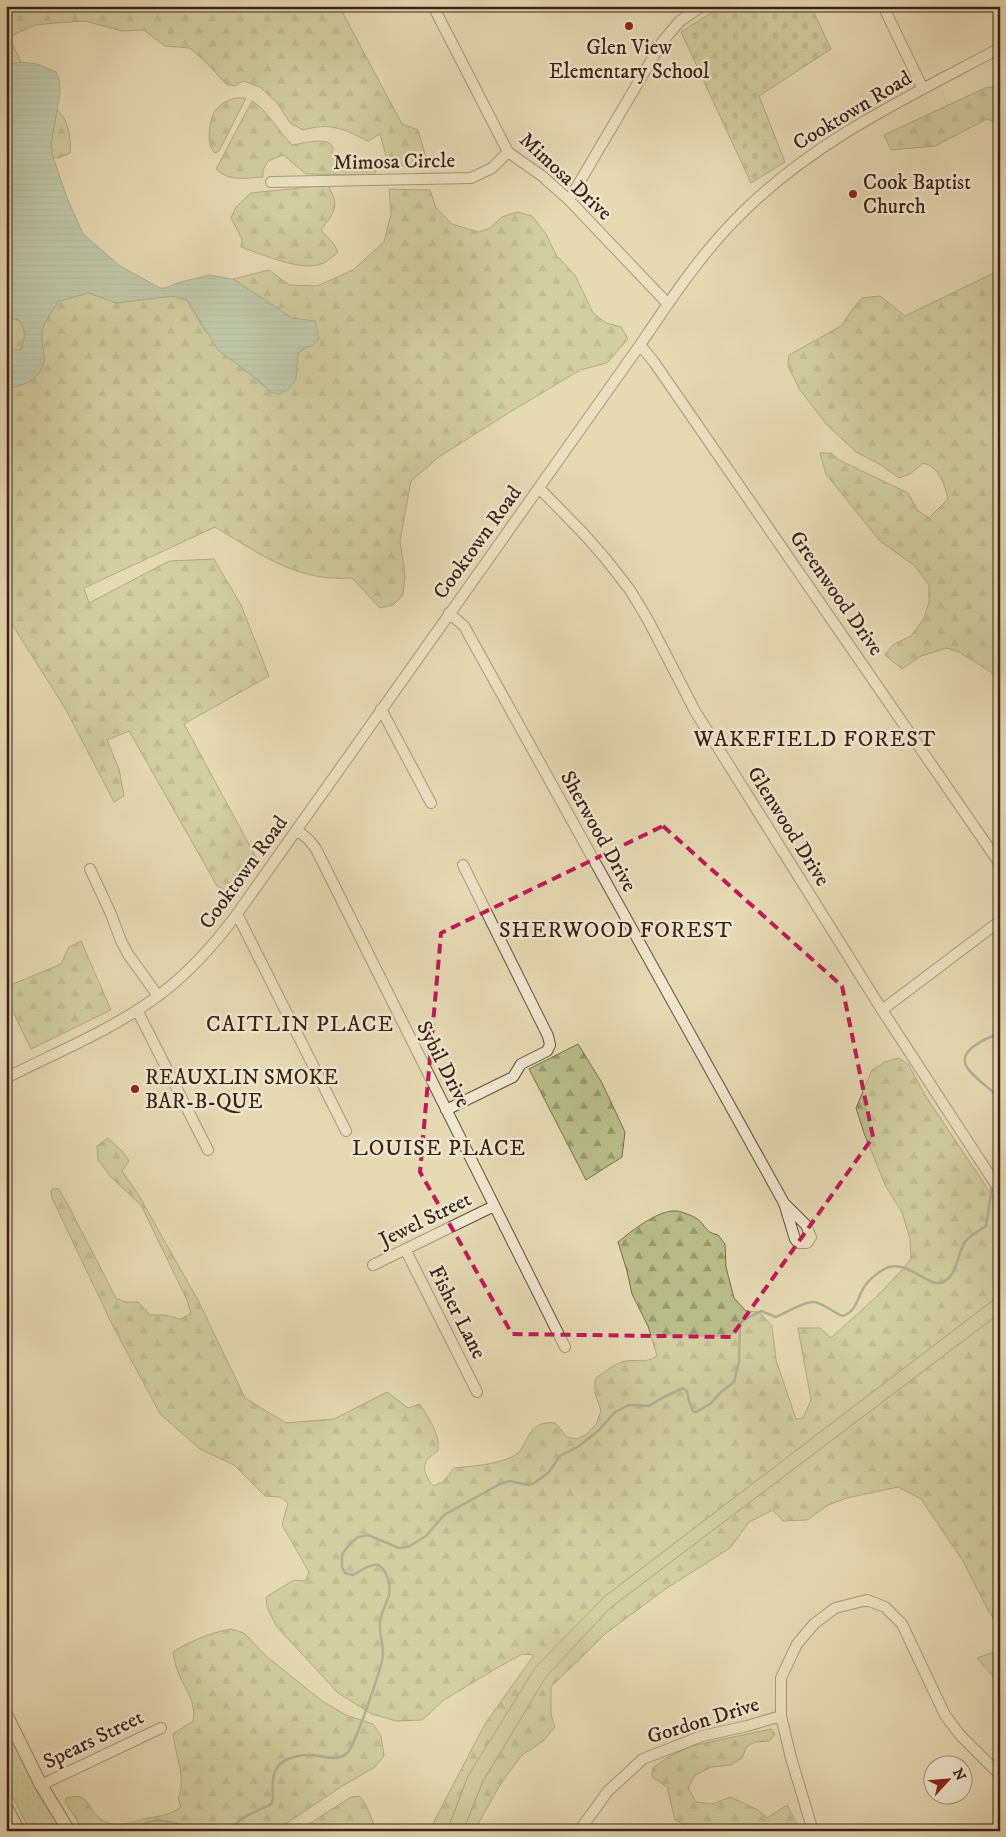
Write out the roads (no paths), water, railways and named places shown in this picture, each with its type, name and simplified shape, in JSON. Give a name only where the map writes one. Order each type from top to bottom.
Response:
[{"type":"highway","points":[[6,1810],[16,1831]]},
{"type":"main road","points":[[6,1714],[41,1785],[69,1831]]},
{"type":"street","name":"Mimosa Drive","points":[[433,6],[508,152],[542,176],[569,200],[668,304]]},
{"type":"street","points":[[569,200],[662,42],[680,21],[702,6]]},
{"type":"street","points":[[883,6],[923,89]]},
{"type":"street","name":"Cooktown Road","points":[[6,1078],[110,1026],[137,1010],[158,996],[198,962],[214,944],[238,914],[668,304],[714,242],[742,212],[789,171],[840,135],[1000,48]]},
{"type":"street","name":"Mimosa Circle","points":[[271,182],[471,178],[492,168],[508,152]]},
{"type":"street","name":"Greenwood Drive","points":[[640,345],[654,362],[998,857]]},
{"type":"street","name":"Glenwood Drive","points":[[538,488],[600,552],[630,590],[652,627],[695,712],[882,1010],[1000,1191]]},
{"type":"street","name":"Sherwood Drive","points":[[449,613],[464,626],[784,1203]]},
{"type":"street","points":[[381,709],[431,803]]},
{"type":"street","name":"Sybil Drive","points":[[297,830],[316,849],[565,1347]]},
{"type":"street","points":[[446,1110],[513,1077],[521,1064],[546,1051],[550,1044],[548,1036],[463,865]]},
{"type":"street","points":[[90,869],[111,914],[120,941],[158,996]]},
{"type":"street","points":[[238,914],[346,1131]]},
{"type":"street","points":[[882,1010],[1000,921]]},
{"type":"street","points":[[137,1010],[208,1150]]},
{"type":"street","name":"Jewel Street","points":[[373,1265],[494,1206]]},
{"type":"street","name":"Fisher Lane","points":[[404,1249],[477,1392]]},
{"type":"street","points":[[813,1831],[810,1827],[781,1716],[782,1678],[797,1644],[814,1624],[835,1608],[867,1600],[885,1607],[902,1624],[945,1715],[960,1735],[1000,1775]]},
{"type":"street","name":"Gordon Drive","points":[[579,1831],[608,1791],[643,1759],[702,1736],[781,1716]]},
{"type":"street","name":"Spears Street","points":[[41,1785],[161,1728]]},
{"type":"waterway","points":[[1000,1034],[974,1046],[965,1056],[965,1062],[971,1073],[1000,1098]]},
{"type":"waterway","points":[[996,1179],[1000,1170]]},
{"type":"waterway","points":[[231,1831],[244,1817],[271,1804],[275,1771],[281,1763],[303,1755],[329,1758],[344,1756],[352,1746],[357,1735],[382,1660],[383,1649],[380,1623],[389,1592],[388,1579],[385,1572],[377,1565],[369,1566],[353,1575],[345,1573],[342,1567],[342,1554],[358,1537],[368,1535],[399,1548],[408,1547],[426,1536],[444,1515],[500,1484],[509,1481],[529,1485],[534,1483],[548,1473],[560,1456],[579,1446],[598,1431],[615,1412],[629,1405],[649,1406],[683,1388],[687,1391],[693,1411],[696,1412],[710,1404],[734,1382],[739,1361],[740,1325],[744,1320],[761,1311],[776,1317],[800,1305],[814,1302],[843,1316],[854,1308],[867,1283],[878,1273],[889,1267],[897,1266],[932,1282],[943,1282],[952,1274],[965,1242],[986,1226],[992,1186]]},
{"type":"waterway","points":[[136,1831],[142,1825],[155,1821],[173,1823],[197,1831]]},
{"type":"waterway","points":[[93,1831],[100,1827],[110,1827],[113,1831]]},
{"type":"place","name":"Glen View Elementary School","points":[[629,26]]},
{"type":"place","name":"Cook Baptist Church","points":[[853,194]]},
{"type":"place","name":"REAUXLIN SMOKE BAR-B-QUE","points":[[135,1089]]},
{"type":"district","name":"WAKEFIELD FOREST","points":[[815,738]]},
{"type":"district","name":"SHERWOOD FOREST","points":[[616,929]]},
{"type":"district","name":"CAITLIN PLACE","points":[[300,1023]]},
{"type":"district","name":"LOUISE PLACE","points":[[439,1147]]}]
